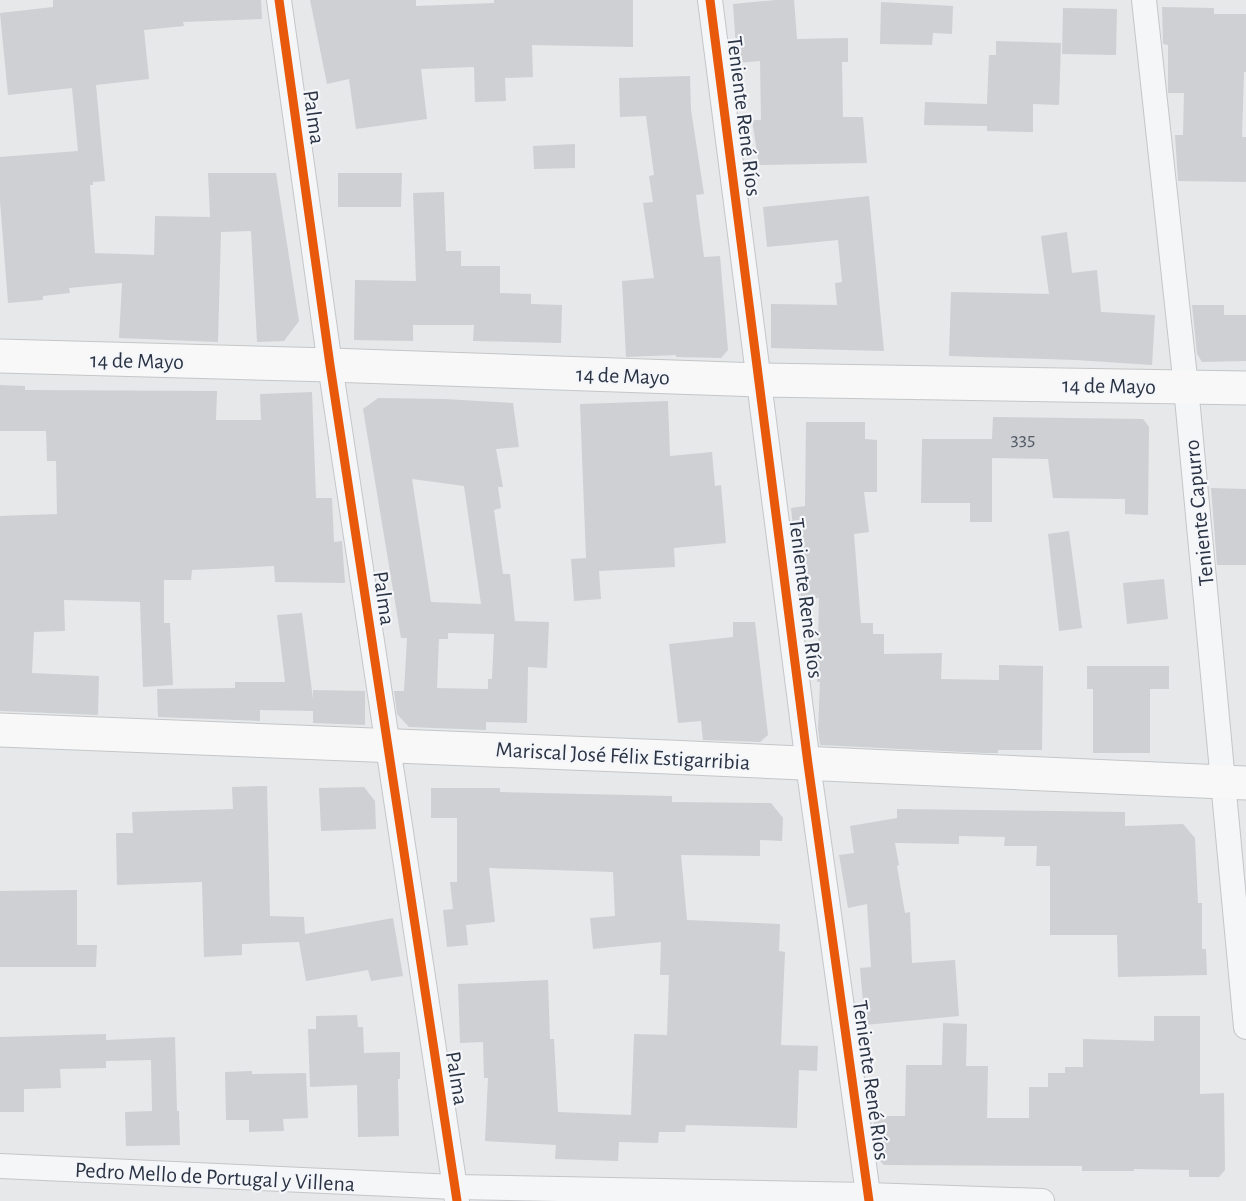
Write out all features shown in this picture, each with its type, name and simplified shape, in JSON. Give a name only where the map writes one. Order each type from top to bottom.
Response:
[{"type":"main road","name":"14 de Mayo","points":[[0,356],[760,380],[1246,388]]},
{"type":"main road","name":"Mariscal José Félix Estigarribia","points":[[0,730],[387,743],[1235,782]]},
{"type":"street","name":"Palma","points":[[279,0],[330,365],[456,1194]]},
{"type":"street","name":"Teniente René Ríos","points":[[710,0],[808,764],[869,1198]]},
{"type":"street","name":"Teniente Capurro","points":[[1144,0],[1186,387],[1235,782],[1246,1027]]},
{"type":"street","name":"Pedro Mello de Portugal y Villena","points":[[0,1166],[456,1194],[1042,1201]]},
{"type":"building","points":[[53,0],[261,0],[262,19],[183,22],[184,26],[144,30],[149,79],[96,85],[105,181],[93,182],[93,185],[90,185],[95,253],[154,255],[155,216],[210,217],[208,173],[276,173],[299,321],[284,341],[257,342],[251,231],[221,232],[218,342],[119,338],[122,283],[69,288],[70,293],[43,296],[43,300],[8,303],[0,201],[0,157],[78,151],[72,88],[8,95],[0,13],[53,7]]},
{"type":"building","points":[[310,0],[416,0],[416,6],[494,3],[494,0],[633,0],[633,47],[532,45],[533,77],[505,78],[506,101],[475,102],[474,67],[421,69],[427,119],[356,129],[349,79],[327,84]]},
{"type":"building","points":[[794,0],[797,39],[848,38],[848,62],[842,62],[843,117],[863,117],[867,163],[759,165],[752,120],[761,120],[760,61],[737,63],[733,4]]},
{"type":"building","points":[[881,2],[953,6],[952,34],[933,33],[932,45],[880,44]]},
{"type":"building","points":[[1162,7],[1214,8],[1214,14],[1246,14],[1246,72],[1244,72],[1242,137],[1246,137],[1246,182],[1178,181],[1175,135],[1183,135],[1184,93],[1168,93],[1168,45],[1163,44]]},
{"type":"building","points":[[1063,8],[1117,9],[1116,55],[1062,54]]},
{"type":"building","points":[[996,41],[1061,43],[1059,105],[1033,104],[1033,132],[987,131],[987,126],[924,125],[925,102],[987,104],[989,55],[996,55]]},
{"type":"building","points":[[690,76],[691,110],[704,194],[696,195],[704,257],[720,256],[728,350],[721,358],[676,357],[676,355],[626,357],[622,281],[654,278],[643,203],[653,202],[649,176],[654,175],[646,116],[620,117],[619,78]]},
{"type":"building","points":[[575,144],[575,168],[534,169],[533,146]]},
{"type":"building","points":[[338,173],[402,173],[401,207],[338,207]]},
{"type":"building","points":[[444,192],[446,251],[461,251],[461,266],[500,266],[500,293],[531,294],[531,304],[562,305],[561,343],[473,341],[474,325],[413,325],[413,341],[354,340],[355,280],[416,281],[413,193]]},
{"type":"building","points":[[869,196],[884,351],[771,348],[771,304],[837,305],[835,283],[842,282],[838,240],[767,247],[763,207]]},
{"type":"building","points":[[1067,232],[1072,273],[1097,270],[1101,312],[1155,315],[1152,365],[949,356],[951,292],[1049,294],[1041,236]]},
{"type":"building","points":[[1192,305],[1224,305],[1224,315],[1246,315],[1246,361],[1202,362],[1197,354]]},
{"type":"building","points":[[0,385],[25,386],[25,390],[217,391],[216,420],[261,420],[260,394],[312,392],[316,498],[332,498],[334,542],[342,541],[345,583],[275,582],[274,566],[192,570],[191,580],[164,580],[164,623],[170,623],[173,685],[143,687],[140,602],[64,600],[65,631],[34,632],[32,673],[99,676],[98,715],[0,711],[0,516],[57,514],[56,461],[47,461],[46,431],[0,431]]},
{"type":"building","points":[[378,398],[513,403],[519,447],[496,449],[503,487],[498,487],[501,508],[494,510],[503,574],[510,574],[515,621],[549,622],[547,668],[528,667],[527,723],[486,722],[486,730],[409,727],[397,714],[394,691],[404,691],[407,638],[401,638],[363,409]],"holes":[[[412,479],[464,486],[481,604],[431,602]],[[448,633],[494,634],[492,679],[488,679],[488,689],[437,688],[439,639],[448,639]]]},
{"type":"building","points":[[668,401],[670,456],[712,452],[715,486],[721,485],[726,543],[674,548],[675,567],[599,571],[601,599],[574,601],[571,559],[586,558],[580,404]]},
{"type":"building","points":[[993,417],[1143,419],[1149,427],[1148,515],[1125,514],[1125,499],[1053,498],[1048,459],[992,458],[992,522],[970,522],[970,503],[921,503],[922,439],[992,439]]},
{"type":"building","points":[[806,422],[865,422],[865,439],[877,440],[877,492],[864,492],[869,532],[854,534],[861,623],[873,623],[873,634],[884,634],[884,654],[942,653],[941,679],[999,680],[999,665],[1043,666],[1042,750],[998,750],[998,753],[983,753],[820,745],[818,729],[820,682],[817,682],[819,598],[801,599],[791,508],[805,506]]},
{"type":"building","points":[[1211,488],[1246,489],[1246,565],[1217,565]]},
{"type":"building","points":[[1069,531],[1082,628],[1059,631],[1048,534]]},
{"type":"building","points":[[1164,579],[1168,619],[1127,624],[1123,583]]},
{"type":"building","points":[[302,613],[313,699],[313,690],[365,691],[365,725],[313,723],[313,711],[260,710],[260,721],[158,717],[157,689],[235,688],[235,682],[285,682],[277,615]]},
{"type":"building","points":[[733,622],[755,622],[768,735],[760,742],[703,740],[701,721],[678,723],[669,644],[733,637]]},
{"type":"building","points":[[1087,666],[1169,666],[1169,689],[1150,689],[1150,753],[1093,753],[1093,689],[1087,689]]},
{"type":"building","points":[[267,786],[270,916],[304,917],[305,934],[393,918],[403,976],[371,981],[368,970],[306,981],[299,942],[242,944],[242,955],[204,957],[202,882],[117,885],[116,833],[133,833],[132,812],[233,809],[232,787]]},
{"type":"building","points":[[364,787],[375,801],[376,829],[321,831],[319,788]]},
{"type":"building","points":[[431,788],[500,788],[500,792],[672,796],[672,802],[771,803],[783,818],[782,841],[760,840],[760,856],[681,855],[687,920],[780,924],[779,951],[785,952],[781,1045],[818,1046],[817,1071],[799,1070],[797,1128],[686,1125],[685,1132],[659,1132],[658,1143],[619,1142],[618,1161],[555,1159],[556,1145],[485,1141],[488,1078],[484,1078],[483,1042],[460,1043],[458,984],[548,980],[550,1039],[554,1039],[558,1112],[631,1115],[634,1034],[667,1035],[669,975],[660,975],[661,942],[593,949],[590,918],[615,916],[613,872],[489,868],[495,922],[466,925],[468,945],[447,947],[443,910],[453,909],[450,882],[457,882],[457,818],[431,818]]},
{"type":"building","points":[[897,809],[1125,812],[1125,826],[1183,824],[1195,838],[1198,903],[1202,903],[1202,949],[1206,949],[1207,975],[1118,977],[1117,935],[1050,935],[1050,866],[1036,866],[1037,846],[1004,846],[1005,837],[959,836],[959,844],[895,843],[905,913],[910,912],[912,963],[955,960],[959,1016],[865,1025],[860,968],[871,967],[867,904],[848,908],[839,855],[854,853],[850,826],[897,818]]},
{"type":"building","points":[[77,890],[77,945],[97,945],[96,967],[0,967],[0,891]]},
{"type":"building","points":[[357,1015],[358,1027],[363,1027],[364,1053],[400,1052],[399,1136],[358,1137],[357,1085],[310,1087],[308,1029],[316,1029],[316,1016]]},
{"type":"building","points":[[1154,1016],[1200,1016],[1200,1094],[1224,1093],[1225,1170],[1219,1177],[1189,1177],[1189,1170],[1082,1171],[1082,1166],[884,1165],[878,1159],[874,1116],[905,1116],[906,1065],[942,1065],[943,1023],[967,1024],[966,1066],[988,1066],[987,1118],[1029,1118],[1029,1087],[1048,1087],[1048,1073],[1065,1073],[1065,1067],[1083,1067],[1083,1039],[1154,1041]]},
{"type":"building","points":[[106,1034],[106,1040],[175,1037],[180,1145],[126,1146],[125,1112],[152,1111],[151,1060],[106,1061],[106,1068],[60,1069],[61,1088],[24,1089],[24,1112],[0,1112],[0,1037]]},
{"type":"building","points":[[252,1071],[252,1074],[306,1073],[308,1118],[283,1119],[284,1131],[249,1132],[249,1120],[226,1120],[225,1072]]},
{"type":"cycle path","points":[[279,0],[330,365],[457,1201]]},
{"type":"cycle path","points":[[710,0],[808,764],[869,1201]]}]
